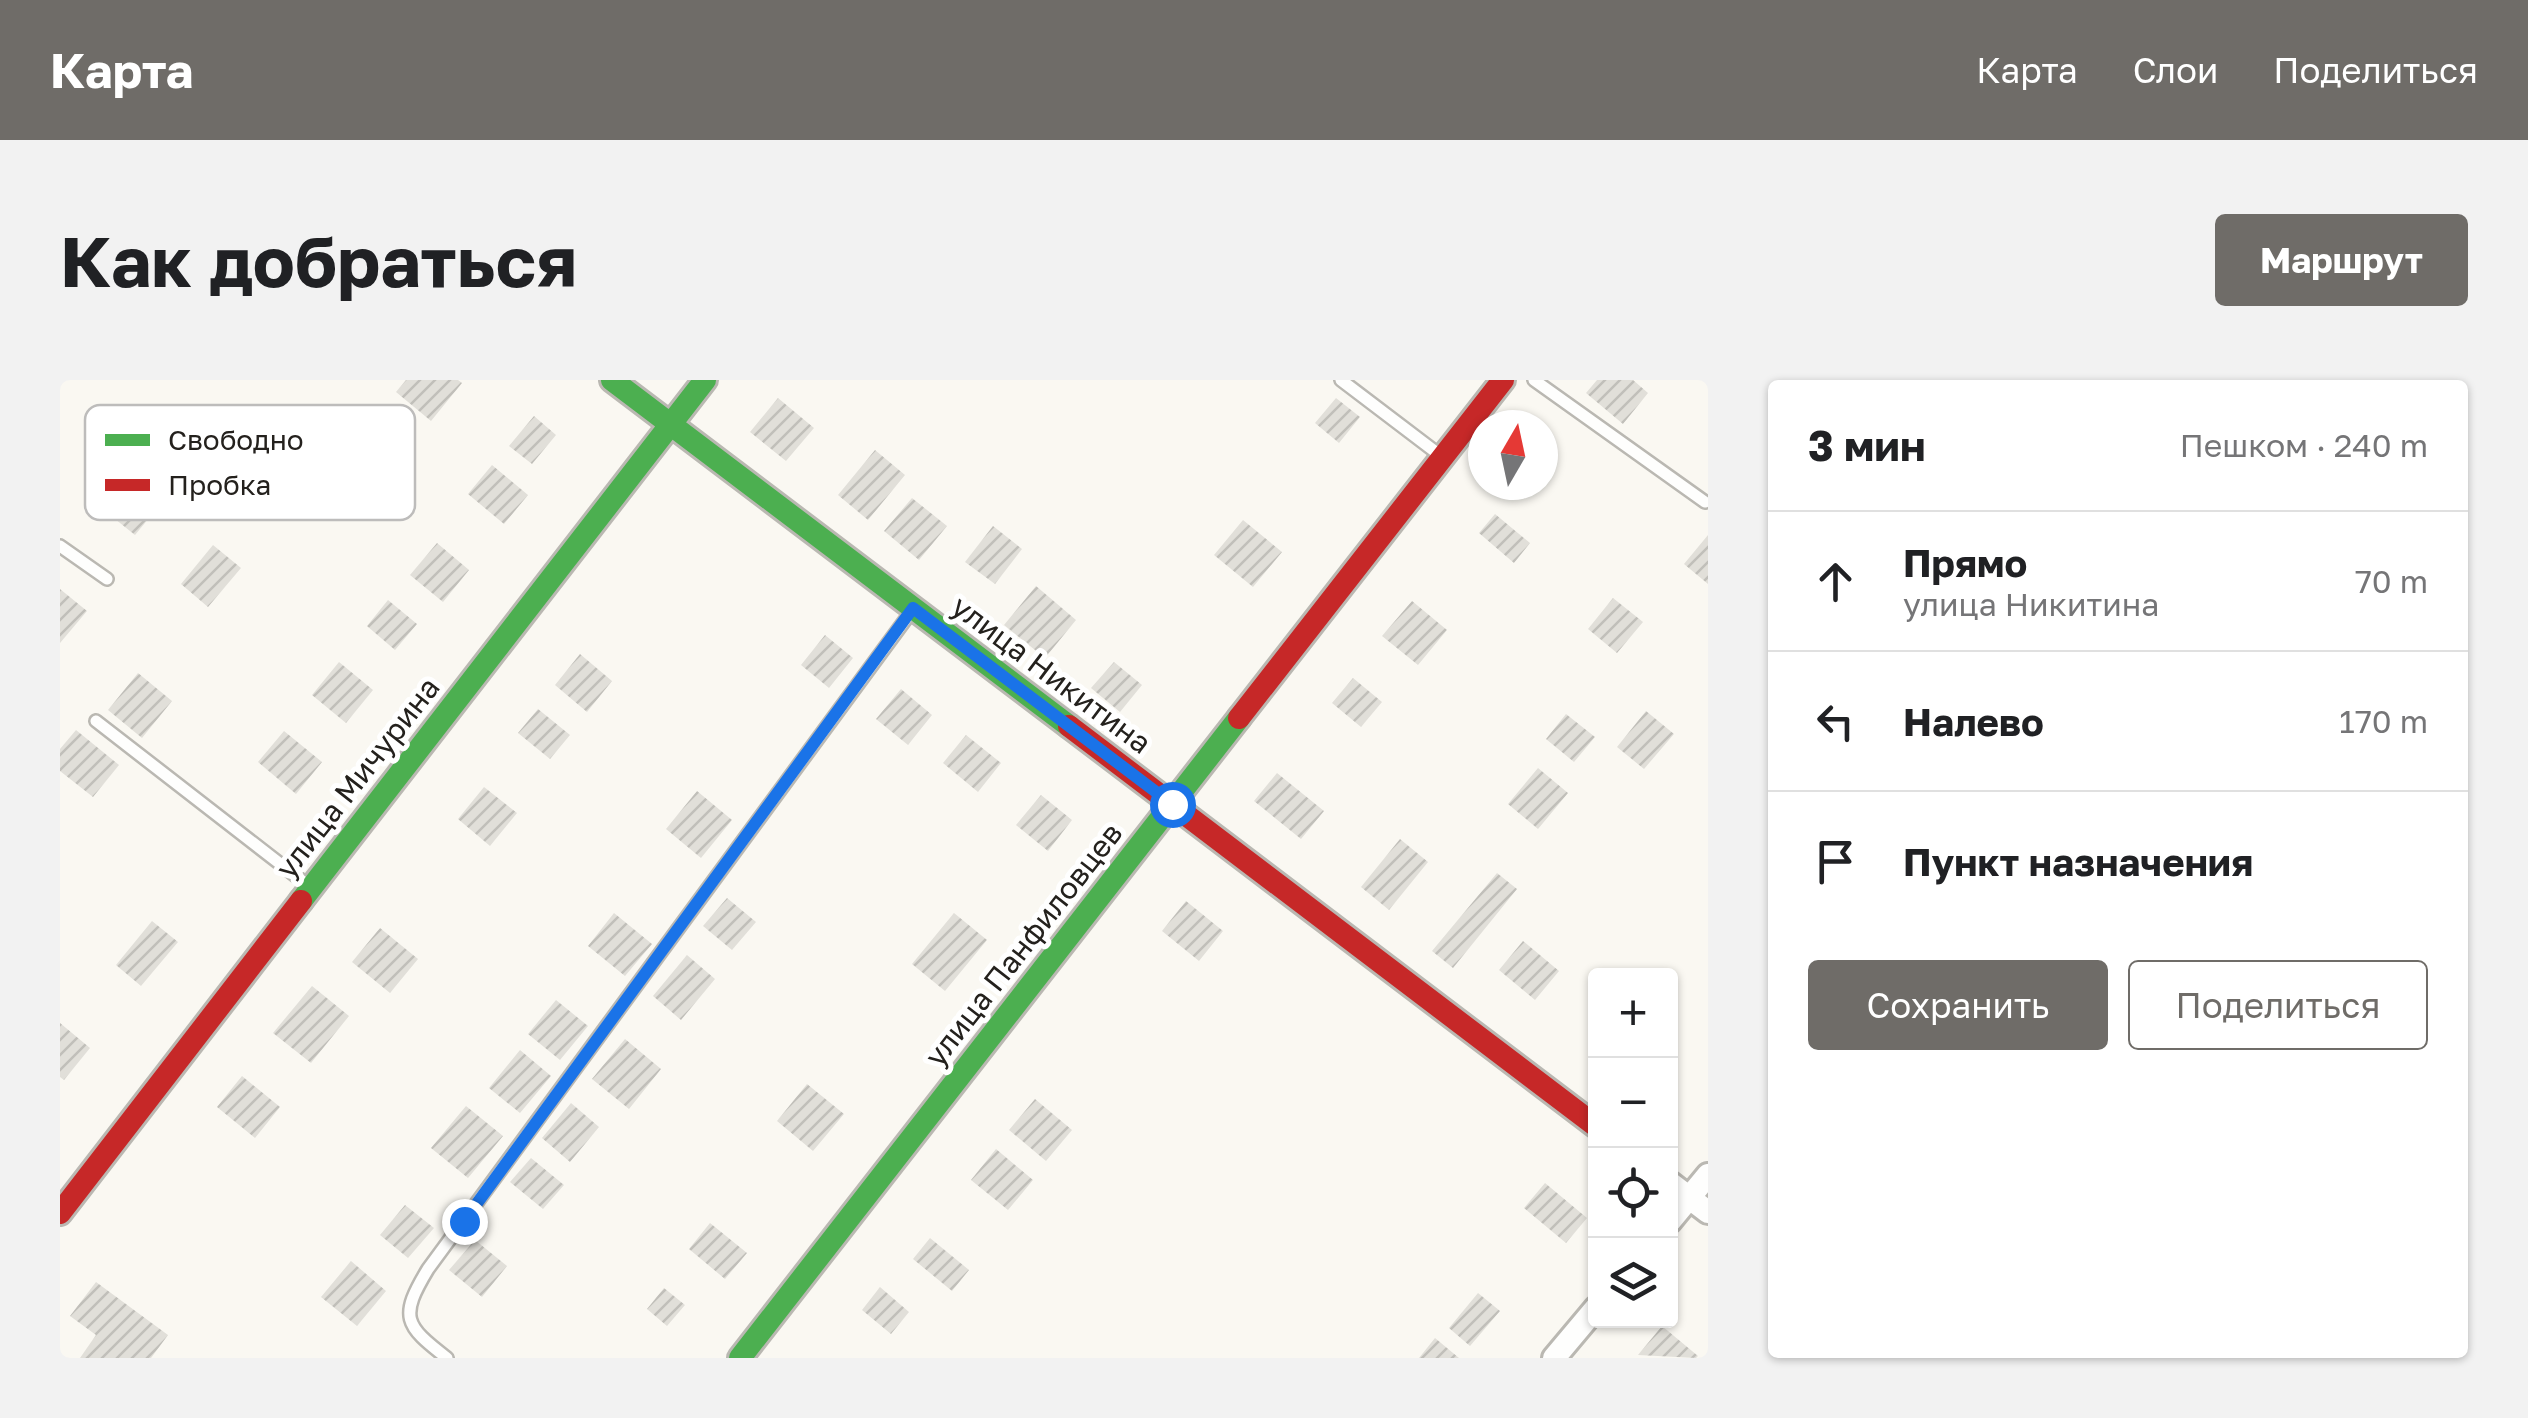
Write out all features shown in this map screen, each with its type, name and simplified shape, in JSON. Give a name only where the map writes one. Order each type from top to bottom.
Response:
[{"type":"street","name":"улица Никитина","points":[[612,380],[1588,1120]]},
{"type":"street","name":"улица Мичурина","points":[[60,1213],[704,380]]},
{"type":"street","name":"улица Панфиловцев","points":[[740,1358],[1503,380]]},
{"type":"street","points":[[1678,1190],[1699,1205],[1708,1175]]},
{"type":"street","points":[[1558,1352],[1588,1317]]},
{"type":"lane","points":[[1340,380],[1442,458]]},
{"type":"lane","points":[[1534,380],[1706,502]]},
{"type":"lane","points":[[60,546],[106,580]]},
{"type":"lane","points":[[446,1358],[415,1334],[408,1322],[408,1307],[428,1269],[913,608]]},
{"type":"lane","points":[[96,721],[311,888]]},
{"type":"lane","points":[[1540,1358],[1558,1352]]},
{"type":"building","points":[[406,380],[462,383],[431,421],[396,392]]},
{"type":"building","points":[[1597,380],[1633,380],[1648,393],[1623,424],[1586,393]]},
{"type":"building","points":[[778,398],[814,428],[786,461],[750,432]]},
{"type":"building","points":[[1336,398],[1360,417],[1339,443],[1315,423]]},
{"type":"building","points":[[534,416],[556,435],[532,464],[509,446]]},
{"type":"building","points":[[875,450],[905,475],[868,520],[838,495]]},
{"type":"building","points":[[492,465],[528,495],[504,524],[468,494]]},
{"type":"building","points":[[912,498],[947,526],[919,560],[884,531]]},
{"type":"building","points":[[1495,514],[1530,543],[1514,563],[1479,533]]},
{"type":"building","points":[[116,520],[147,520],[135,535]]},
{"type":"building","points":[[1243,520],[1282,552],[1253,587],[1214,555]]},
{"type":"building","points":[[993,526],[1022,549],[995,584],[965,562]]},
{"type":"building","points":[[1708,535],[1708,584],[1684,564]]},
{"type":"building","points":[[437,543],[469,570],[443,602],[410,575]]},
{"type":"building","points":[[213,545],[241,568],[208,607],[181,584]]},
{"type":"building","points":[[1036,586],[1076,620],[1045,658],[1004,625]]},
{"type":"building","points":[[60,589],[87,611],[60,643]]},
{"type":"building","points":[[1613,598],[1643,622],[1617,653],[1588,629]]},
{"type":"building","points":[[388,600],[417,624],[395,650],[367,626]]},
{"type":"building","points":[[1412,601],[1447,630],[1418,665],[1382,636]]},
{"type":"building","points":[[825,635],[853,658],[829,688],[801,665]]},
{"type":"building","points":[[580,654],[612,681],[587,712],[555,685]]},
{"type":"building","points":[[339,662],[373,690],[346,723],[312,695]]},
{"type":"building","points":[[1114,662],[1142,685],[1120,712],[1091,688]]},
{"type":"building","points":[[138,673],[172,701],[142,738],[108,710]]},
{"type":"building","points":[[1353,678],[1382,702],[1361,727],[1332,703]]},
{"type":"building","points":[[901,689],[932,715],[908,745],[876,719]]},
{"type":"building","points":[[538,709],[570,735],[550,759],[518,733]]},
{"type":"building","points":[[1646,711],[1674,734],[1644,769],[1617,747]]},
{"type":"building","points":[[1566,714],[1595,737],[1574,762],[1546,739]]},
{"type":"building","points":[[76,730],[119,765],[93,797],[60,771],[60,749]]},
{"type":"building","points":[[284,731],[322,762],[296,794],[258,762]]},
{"type":"building","points":[[966,735],[1001,763],[978,792],[943,763]]},
{"type":"building","points":[[1538,768],[1568,793],[1538,829],[1508,804]]},
{"type":"building","points":[[1277,773],[1324,811],[1301,839],[1254,801]]},
{"type":"building","points":[[484,787],[517,813],[490,846],[458,819]]},
{"type":"building","points":[[697,791],[732,820],[701,858],[666,829]]},
{"type":"building","points":[[1041,795],[1072,820],[1048,851],[1016,825]]},
{"type":"building","points":[[1400,839],[1428,862],[1389,910],[1361,887]]},
{"type":"building","points":[[1497,873],[1517,889],[1453,968],[1432,951]]},
{"type":"building","points":[[727,898],[756,922],[732,950],[703,926]]},
{"type":"building","points":[[1186,901],[1223,931],[1199,961],[1162,931]]},
{"type":"building","points":[[614,913],[652,944],[625,976],[588,946]]},
{"type":"building","points":[[954,913],[987,940],[945,991],[912,964]]},
{"type":"building","points":[[152,921],[178,942],[141,986],[116,965]]},
{"type":"building","points":[[380,928],[418,959],[390,993],[352,962]]},
{"type":"building","points":[[1523,941],[1559,971],[1535,1000],[1499,970]]},
{"type":"building","points":[[687,955],[715,979],[681,1020],[653,996]]},
{"type":"building","points":[[312,986],[349,1016],[311,1063],[273,1033]]},
{"type":"building","points":[[556,1000],[588,1026],[560,1060],[528,1034]]},
{"type":"building","points":[[60,1023],[90,1048],[64,1080],[60,1077]]},
{"type":"building","points":[[625,1039],[661,1069],[629,1109],[592,1079]]},
{"type":"building","points":[[520,1050],[551,1076],[520,1113],[489,1088]]},
{"type":"building","points":[[242,1076],[280,1107],[255,1138],[217,1107]]},
{"type":"building","points":[[807,1084],[844,1114],[813,1151],[777,1121]]},
{"type":"building","points":[[1035,1099],[1072,1130],[1046,1161],[1009,1130]]},
{"type":"building","points":[[571,1103],[599,1127],[570,1162],[542,1138]]},
{"type":"building","points":[[466,1106],[503,1136],[468,1178],[431,1148]]},
{"type":"building","points":[[996,1149],[1033,1180],[1008,1210],[971,1180]]},
{"type":"building","points":[[531,1158],[564,1185],[543,1209],[510,1182]]},
{"type":"building","points":[[1545,1183],[1587,1218],[1566,1243],[1524,1208]]},
{"type":"building","points":[[405,1205],[434,1228],[408,1258],[380,1235]]},
{"type":"building","points":[[710,1223],[747,1253],[725,1279],[689,1249]]},
{"type":"building","points":[[930,1238],[969,1270],[952,1291],[913,1259]]},
{"type":"building","points":[[475,1240],[507,1266],[482,1297],[449,1270]]},
{"type":"building","points":[[351,1261],[386,1291],[357,1326],[321,1297]]},
{"type":"building","points":[[96,1282],[168,1335],[151,1358],[80,1358],[96,1335],[70,1316]]},
{"type":"building","points":[[880,1287],[909,1312],[891,1334],[862,1310]]},
{"type":"building","points":[[664,1288],[685,1305],[667,1326],[647,1309]]},
{"type":"building","points":[[1478,1293],[1500,1311],[1470,1346],[1449,1328]]},
{"type":"building","points":[[1664,1328],[1698,1356],[1696,1358],[1638,1355]]},
{"type":"building","points":[[1435,1338],[1459,1358],[1419,1358]]},
{"type":"traffic: fast","points":[[612,380],[1069,726]]},
{"type":"traffic: fast","points":[[301,901],[705,380]]},
{"type":"traffic: fast","points":[[740,1358],[1239,718]]},
{"type":"traffic: jam","points":[[1239,718],[1503,380]]},
{"type":"traffic: jam","points":[[1069,726],[1588,1120]]},
{"type":"traffic: jam","points":[[60,1213],[301,901]]},
{"type":"route","points":[[464,1221],[913,608],[1172,804]]}]
